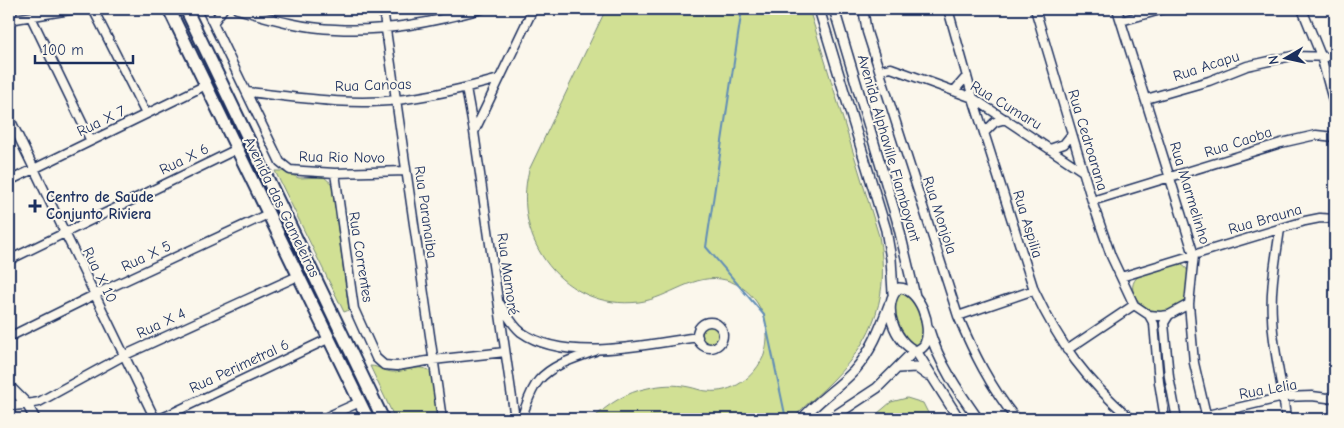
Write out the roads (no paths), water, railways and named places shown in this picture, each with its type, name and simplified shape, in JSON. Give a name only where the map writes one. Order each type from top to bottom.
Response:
[{"type":"main road","name":"Avenida das Gameleiras","points":[[168,9],[368,419]]},
{"type":"main road","name":"Avenida das Gameleiras","points":[[186,9],[383,419]]},
{"type":"main road","points":[[298,276],[308,274],[319,286]]},
{"type":"street","points":[[9,20],[76,9]]},
{"type":"street","points":[[93,9],[146,114]]},
{"type":"street","name":"Rua Rio Novo","points":[[206,9],[280,162],[290,170],[334,173],[406,171]]},
{"type":"street","points":[[213,22],[223,9]]},
{"type":"street","points":[[238,9],[287,23],[325,28],[386,29],[434,21],[482,9]]},
{"type":"street","name":"Rua Paranaiba","points":[[383,9],[442,419]]},
{"type":"street","points":[[474,132],[531,9]]},
{"type":"street","name":"Avenida Alphaville Flamboyant","points":[[819,9],[886,230],[891,258],[892,320],[896,331],[907,347],[915,351]]},
{"type":"street","name":"Avenida Alphaville Flamboyant","points":[[834,9],[896,220],[915,296],[922,307],[926,321]]},
{"type":"street","name":"Rua Monjola","points":[[863,9],[868,32],[958,316],[978,361],[998,396],[1016,419]]},
{"type":"street","name":"Rua Aspilia","points":[[948,9],[973,98],[1034,290],[1048,319],[1080,368],[1107,398],[1131,419]]},
{"type":"street","name":"Rua Cedroarana","points":[[1035,9],[1092,201],[1111,256],[1121,277]]},
{"type":"street","name":"Rua Marmelinho","points":[[1117,9],[1194,255],[1190,304],[1194,363],[1207,417]]},
{"type":"street","points":[[1121,21],[1164,9]]},
{"type":"street","points":[[1302,9],[1322,56],[1335,108]]},
{"type":"street","points":[[31,16],[91,141]]},
{"type":"street","name":"Rua Acapu","points":[[1146,99],[1209,81],[1248,66],[1292,56],[1335,57]]},
{"type":"street","name":"Rua Cumaru","points":[[880,70],[891,68],[973,98],[1084,172]]},
{"type":"street","points":[[954,91],[967,76]]},
{"type":"street","name":"Rua Canoas","points":[[247,92],[343,102],[396,100],[466,88],[499,79]]},
{"type":"street","name":"Rua X 7","points":[[9,181],[206,86]]},
{"type":"street","name":"Rua Mamoré","points":[[466,88],[516,419]]},
{"type":"street","points":[[254,107],[265,94]]},
{"type":"street","name":"Rua X 10","points":[[9,117],[123,356],[156,419]]},
{"type":"street","points":[[985,132],[995,122],[1006,119]]},
{"type":"street","points":[[1050,149],[1064,144],[1072,134]]},
{"type":"street","name":"Rua Caoba","points":[[1092,201],[1281,143],[1316,135],[1335,137]]},
{"type":"street","name":"Rua X 6","points":[[9,260],[237,149]]},
{"type":"street","name":"Rua Correntes","points":[[334,173],[354,309],[376,358],[384,364],[397,366],[505,352]]},
{"type":"street","points":[[1334,218],[1335,209]]},
{"type":"street","name":"Rua X 5","points":[[9,337],[268,214]]},
{"type":"street","name":"Rua Brauna","points":[[1121,277],[1305,221],[1334,218]]},
{"type":"street","points":[[1280,229],[1271,315],[1274,352],[1284,397],[1286,419]]},
{"type":"street","name":"Rua X 4","points":[[27,404],[39,402],[123,356],[298,276]]},
{"type":"street","points":[[1121,277],[1134,305],[1149,315],[1154,324],[1159,382],[1166,419]]},
{"type":"street","points":[[802,419],[854,370],[867,354],[876,338],[892,297],[899,288],[906,288],[915,296]]},
{"type":"street","points":[[958,316],[1034,290]]},
{"type":"street","points":[[499,302],[520,331],[547,345],[567,349],[599,350],[698,337]]},
{"type":"street","points":[[1149,315],[1169,315],[1190,304]]},
{"type":"street","points":[[1067,350],[1134,305]]},
{"type":"street","points":[[1169,315],[1164,324],[1169,377],[1178,419]]},
{"type":"street","points":[[830,419],[877,388],[915,351],[923,348],[926,342],[926,321]]},
{"type":"street","points":[[926,321],[939,357],[978,419]]},
{"type":"street","name":"Rua Perimetral 6","points":[[156,419],[330,338]]},
{"type":"street","points":[[567,349],[568,360]]},
{"type":"street","points":[[521,419],[538,380],[568,360],[599,350]]},
{"type":"street","points":[[915,351],[959,419]]},
{"type":"street","points":[[898,368],[916,367],[934,380]]},
{"type":"street","points":[[10,388],[27,404],[33,417]]},
{"type":"street","points":[[10,388],[9,405],[27,404]]},
{"type":"street","name":"Rua Lelia","points":[[1207,417],[1284,397],[1312,396],[1335,399]]},
{"type":"street","points":[[33,417],[39,402]]},
{"type":"street","points":[[322,419],[360,402]]},
{"type":"waterway","points":[[742,9],[706,247],[764,315],[786,419]]},
{"type":"place","name":"Centro de Saude Conjunto Riviera","points":[[35,206]]}]
